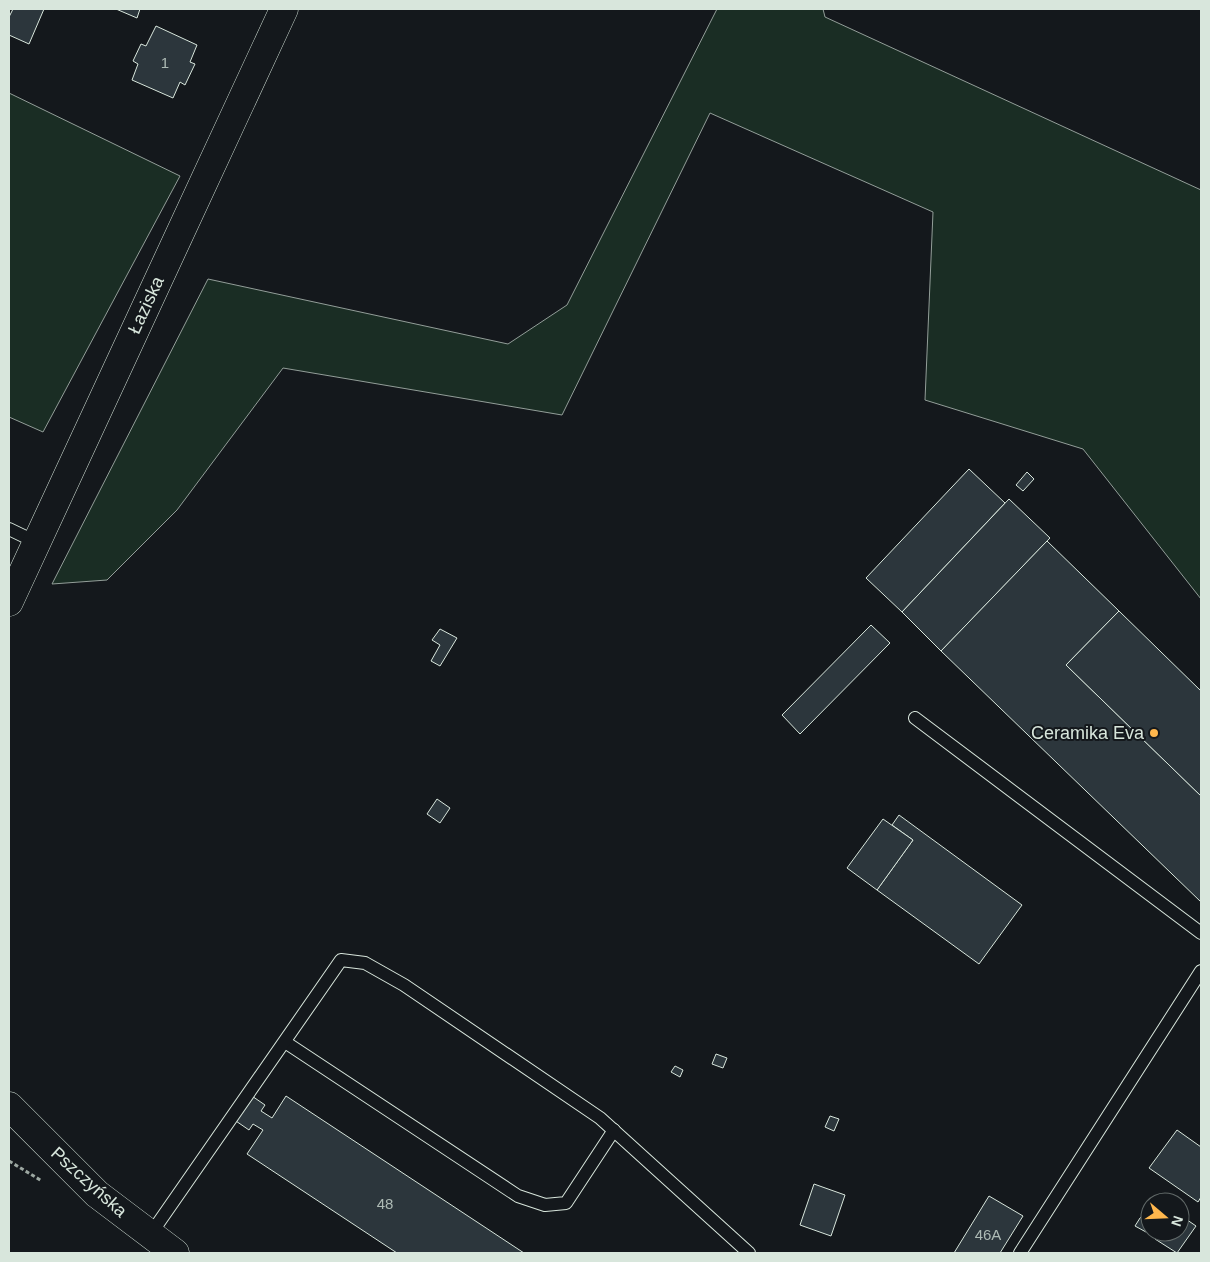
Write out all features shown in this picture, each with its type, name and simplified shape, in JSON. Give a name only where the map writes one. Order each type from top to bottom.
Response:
[{"type":"street","name":"Łaziska","points":[[9,602],[284,9]]},
{"type":"street","name":"Pszczyńska","points":[[9,1106],[97,1194],[174,1253]]},
{"type":"lane","points":[[9,529],[36,542]]},
{"type":"lane","points":[[915,718],[1201,933]]},
{"type":"lane","points":[[150,1235],[341,960],[365,963],[404,985],[592,1112],[749,1253]]},
{"type":"lane","points":[[1020,1253],[1201,972]]},
{"type":"lane","points":[[285,1042],[518,1196],[545,1205],[566,1203],[614,1130]]},
{"type":"green space","points":[[717,9],[823,9],[825,17],[1201,190],[1201,599],[1083,449],[925,400],[933,212],[710,113],[562,415],[283,368],[177,510],[107,580],[52,584],[208,279],[508,344],[567,305]]},
{"type":"green space","points":[[9,93],[180,176],[43,432],[9,417]]},
{"type":"building","points":[[13,9],[44,9],[29,44],[9,35],[9,17]]},
{"type":"building","points":[[116,9],[140,9],[137,18]]},
{"type":"building","points":[[156,26],[197,45],[190,62],[195,64],[185,85],[180,82],[173,98],[132,80],[138,64],[133,61],[141,44],[146,46]]},
{"type":"building","points":[[969,469],[1005,503],[902,612],[866,578]]},
{"type":"building","points":[[1027,472],[1034,479],[1023,491],[1016,485]]},
{"type":"building","points":[[1009,499],[1050,538],[941,651],[902,612]]},
{"type":"building","points":[[1047,541],[1119,611],[1066,665],[1201,796],[1201,902],[941,651]]},
{"type":"building","points":[[1119,611],[1201,691],[1201,796],[1066,665]]},
{"type":"building","points":[[871,625],[890,643],[800,734],[782,715]]},
{"type":"building","points":[[440,629],[457,638],[440,666],[431,661],[440,645],[432,640]]},
{"type":"building","points":[[437,799],[450,808],[440,823],[427,814]]},
{"type":"building","points":[[899,815],[1022,905],[979,964],[877,890],[913,840],[892,825]]},
{"type":"building","points":[[883,819],[913,840],[877,890],[847,868]]},
{"type":"building","points":[[716,1054],[727,1058],[723,1068],[712,1064]]},
{"type":"building","points":[[675,1066],[683,1070],[680,1077],[671,1072]]},
{"type":"building","points":[[249,1094],[265,1105],[261,1111],[272,1118],[286,1096],[524,1253],[397,1253],[247,1154],[263,1130],[253,1124],[249,1130],[233,1119]]},
{"type":"building","points":[[830,1116],[839,1119],[834,1131],[825,1127]]},
{"type":"building","points":[[1177,1130],[1201,1147],[1201,1197],[1198,1202],[1190,1196],[1190,1192],[1184,1192],[1149,1168]]},
{"type":"building","points":[[814,1184],[845,1195],[831,1236],[800,1225]]},
{"type":"building","points":[[989,1196],[1023,1216],[1000,1253],[954,1253]]},
{"type":"building","points":[[1140,1218],[1140,1229],[1135,1226]]},
{"type":"building","points":[[1190,1222],[1196,1226],[1190,1235]]},
{"type":"building","points":[[1160,1242],[1185,1242],[1177,1253]]},
{"type":"place","name":"Ceramika Eva","points":[[1154,733]]}]
